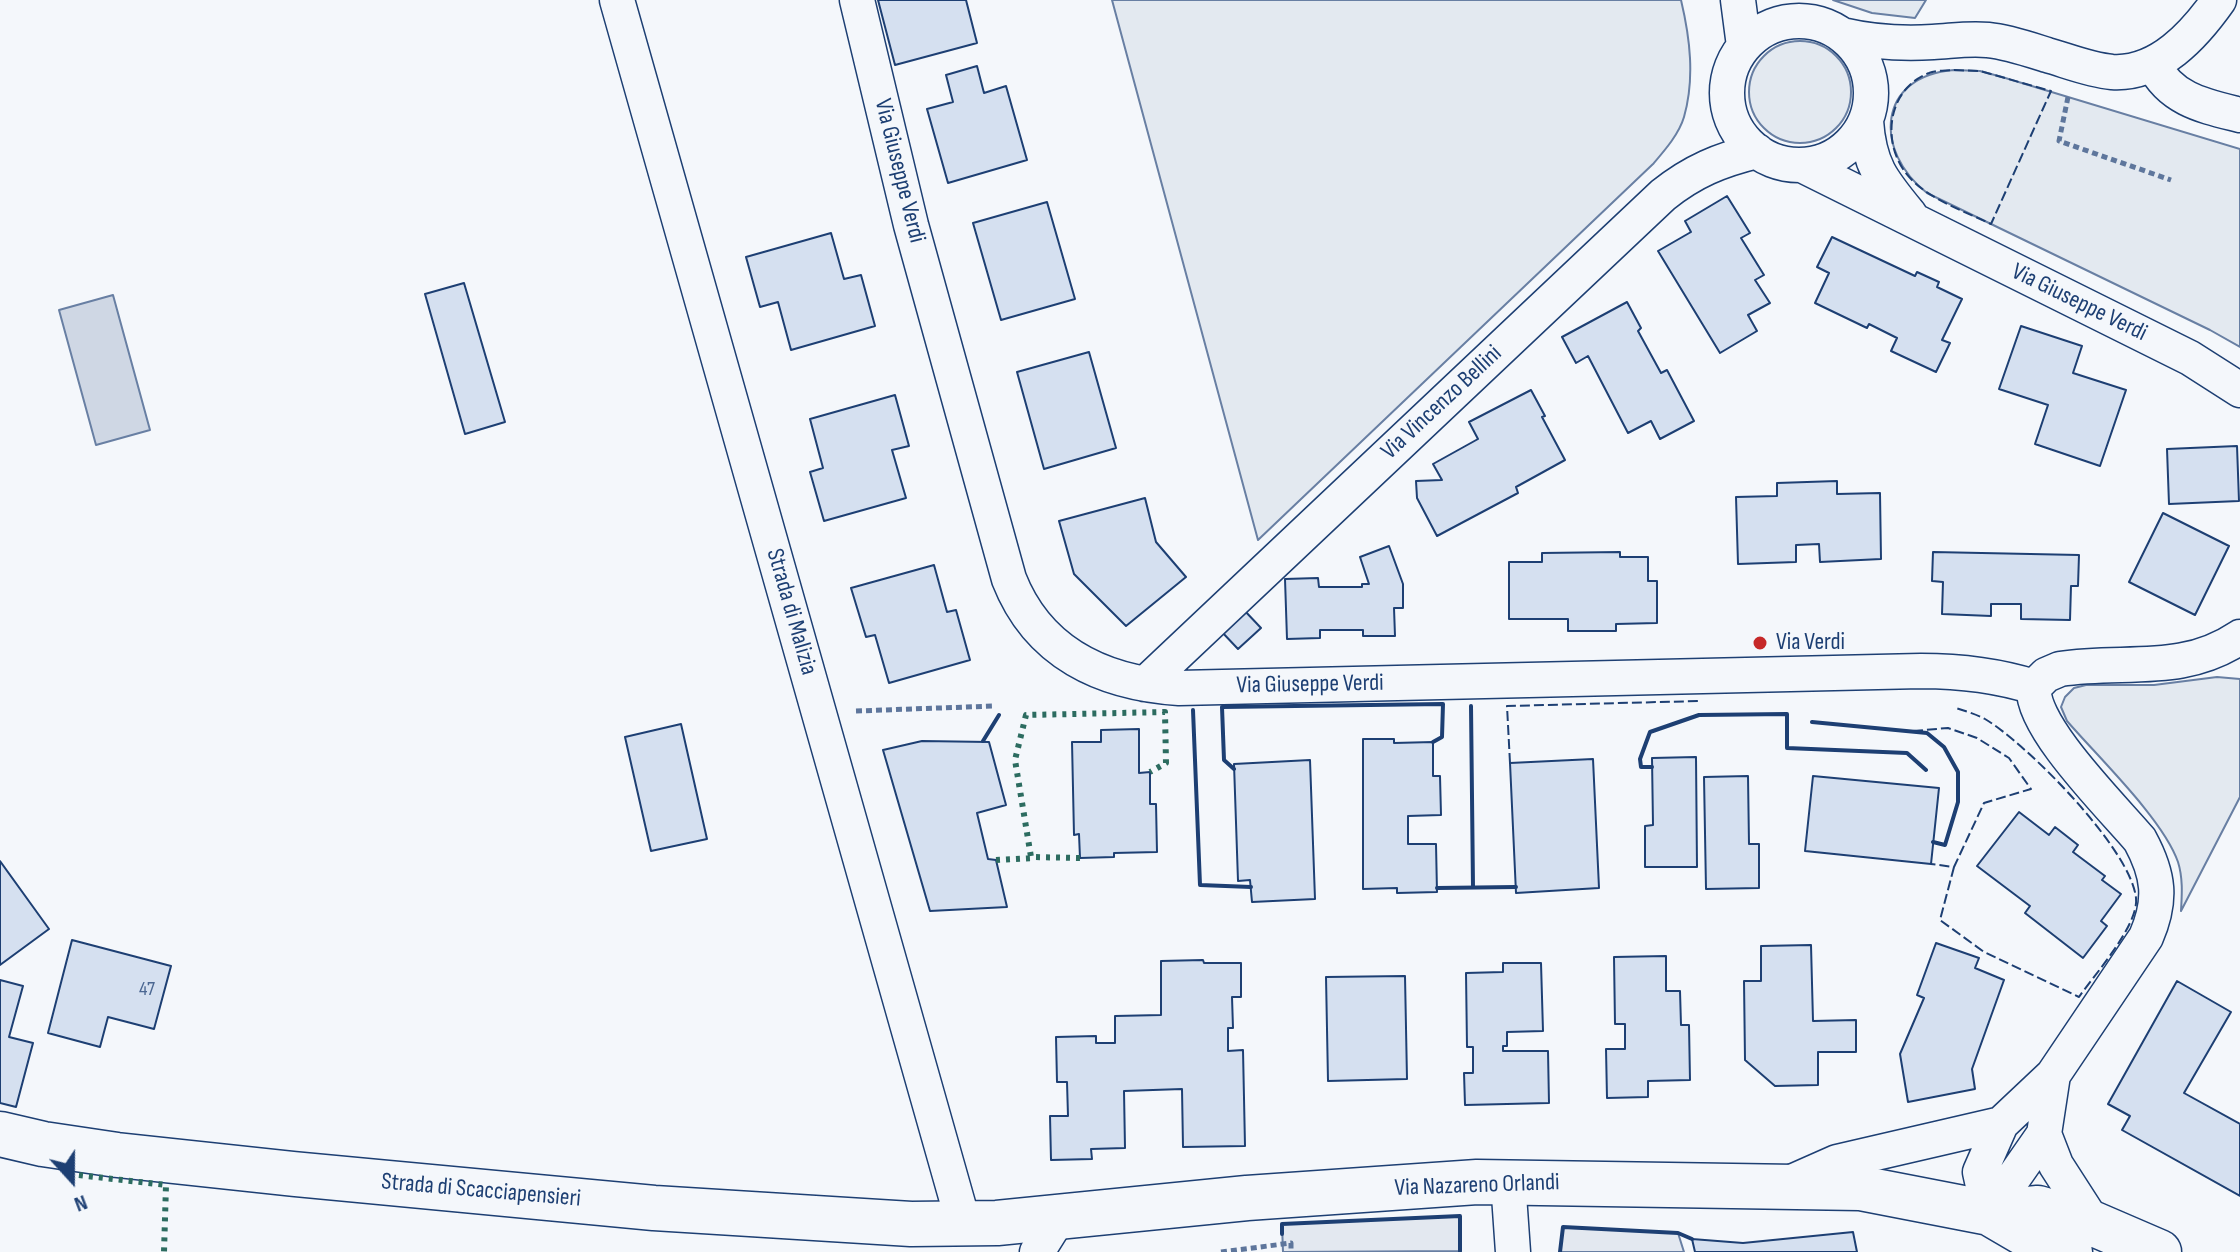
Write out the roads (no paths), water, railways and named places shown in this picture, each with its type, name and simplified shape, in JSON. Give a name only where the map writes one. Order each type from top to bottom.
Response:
[{"type":"street","name":"Strada di Malizia","points":[[617,0],[964,1225]]},
{"type":"street","name":"Via Giuseppe Verdi","points":[[857,0],[915,240],[1003,558],[1016,597],[1033,626],[1066,653],[1107,673],[1145,684],[1202,688],[1949,671],[2001,676],[2034,687]]},
{"type":"street","points":[[1738,0],[1744,46]]},
{"type":"street","points":[[1755,0],[1785,23]]},
{"type":"street","points":[[1757,151],[1740,135],[1730,114],[1727,90],[1732,67],[1744,46],[1762,31],[1785,23],[1805,22],[1825,26],[1842,35],[1867,41],[1992,41],[2123,72],[2153,64],[2183,43],[2219,0]]},
{"type":"street","name":"Via Giuseppe Verdi","points":[[1842,35],[1855,47],[1870,79],[1868,149],[1882,181],[1915,221]]},
{"type":"street","points":[[1802,165],[1822,161],[1840,152],[1855,139],[1868,109],[1888,76],[1934,42]]},
{"type":"street","points":[[2153,64],[2160,77],[2184,98],[2240,115]]},
{"type":"street","name":"Via Giuseppe Verdi","points":[[1757,151],[1778,162],[1802,165],[2190,358],[2240,390]]},
{"type":"street","name":"Via Vincenzo Bellini","points":[[1145,684],[1663,195],[1702,168],[1757,151]]},
{"type":"street","points":[[1989,1213],[1980,1172],[2001,1124],[2053,1075],[2146,937],[2155,912],[2157,894],[2156,876],[2140,840],[2050,734],[2034,702],[2034,687],[2039,680],[2060,669],[2166,664],[2196,659],[2224,648],[2240,637]]},
{"type":"street","points":[[1989,1213],[2044,1134],[2053,1075]]},
{"type":"street","points":[[1783,1186],[1837,1162],[2001,1124]]},
{"type":"street","name":"Strada di Scacciapensieri","points":[[0,1134],[117,1155],[294,1174],[669,1209],[872,1223],[964,1225]]},
{"type":"street","points":[[2044,1134],[2082,1238]]},
{"type":"street","name":"Via Nazareno Orlandi","points":[[964,1225],[1048,1234],[1247,1198],[1508,1181],[1783,1186],[1860,1188],[1989,1213],[2027,1235],[2082,1238],[2159,1252]]},
{"type":"street","points":[[1508,1181],[1513,1252]]},
{"type":"place","name":"Via Verdi","points":[[1760,643]]}]
